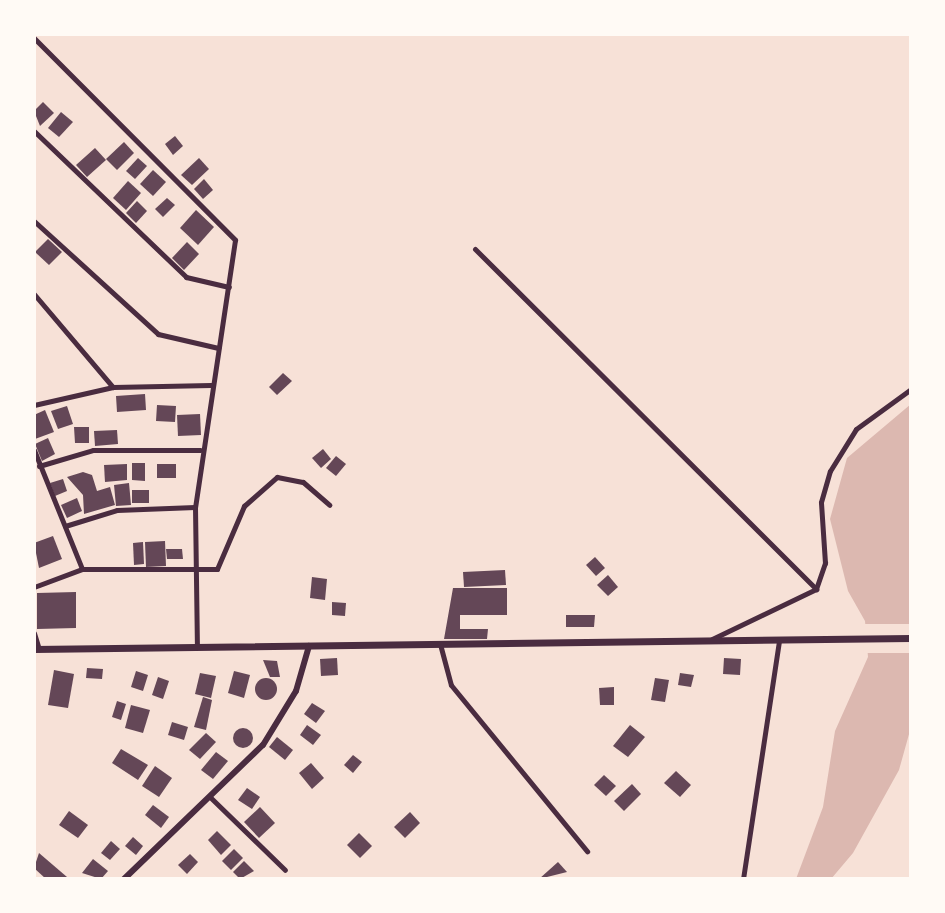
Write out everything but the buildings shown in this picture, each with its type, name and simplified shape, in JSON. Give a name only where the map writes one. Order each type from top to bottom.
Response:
[{"type":"main road","points":[[36,649],[911,638]]},
{"type":"street","points":[[34,38],[235,240],[200,450],[195,507],[197,647]]},
{"type":"street","points":[[34,131],[186,277],[229,287]]},
{"type":"street","points":[[34,221],[158,334],[218,348]]},
{"type":"street","points":[[475,249],[816,589]]},
{"type":"street","points":[[34,294],[113,387]]},
{"type":"street","points":[[34,405],[113,387],[211,385]]},
{"type":"street","points":[[710,641],[816,589],[825,563],[821,502],[834,462],[856,429],[911,389]]},
{"type":"street","points":[[34,450],[82,569]]},
{"type":"street","points":[[39,466],[93,450],[200,450]]},
{"type":"street","points":[[34,587],[82,569],[219,567],[244,506],[274,478],[303,482],[329,505]]},
{"type":"street","points":[[65,526],[117,510],[195,507]]},
{"type":"street","points":[[34,633],[36,649]]},
{"type":"street","points":[[743,879],[779,640]]},
{"type":"street","points":[[440,644],[451,685],[587,851]]},
{"type":"street","points":[[124,879],[211,798],[282,720],[309,646]]},
{"type":"street","points":[[211,798],[285,870]]},
{"type":"shaded area","points":[[911,404],[911,727],[899,770],[853,853],[831,879],[796,879],[823,807],[835,731],[868,657],[865,621],[848,591],[830,519],[847,458]]},
{"type":"pier","points":[[863,624],[911,624],[911,653],[864,653]]}]
